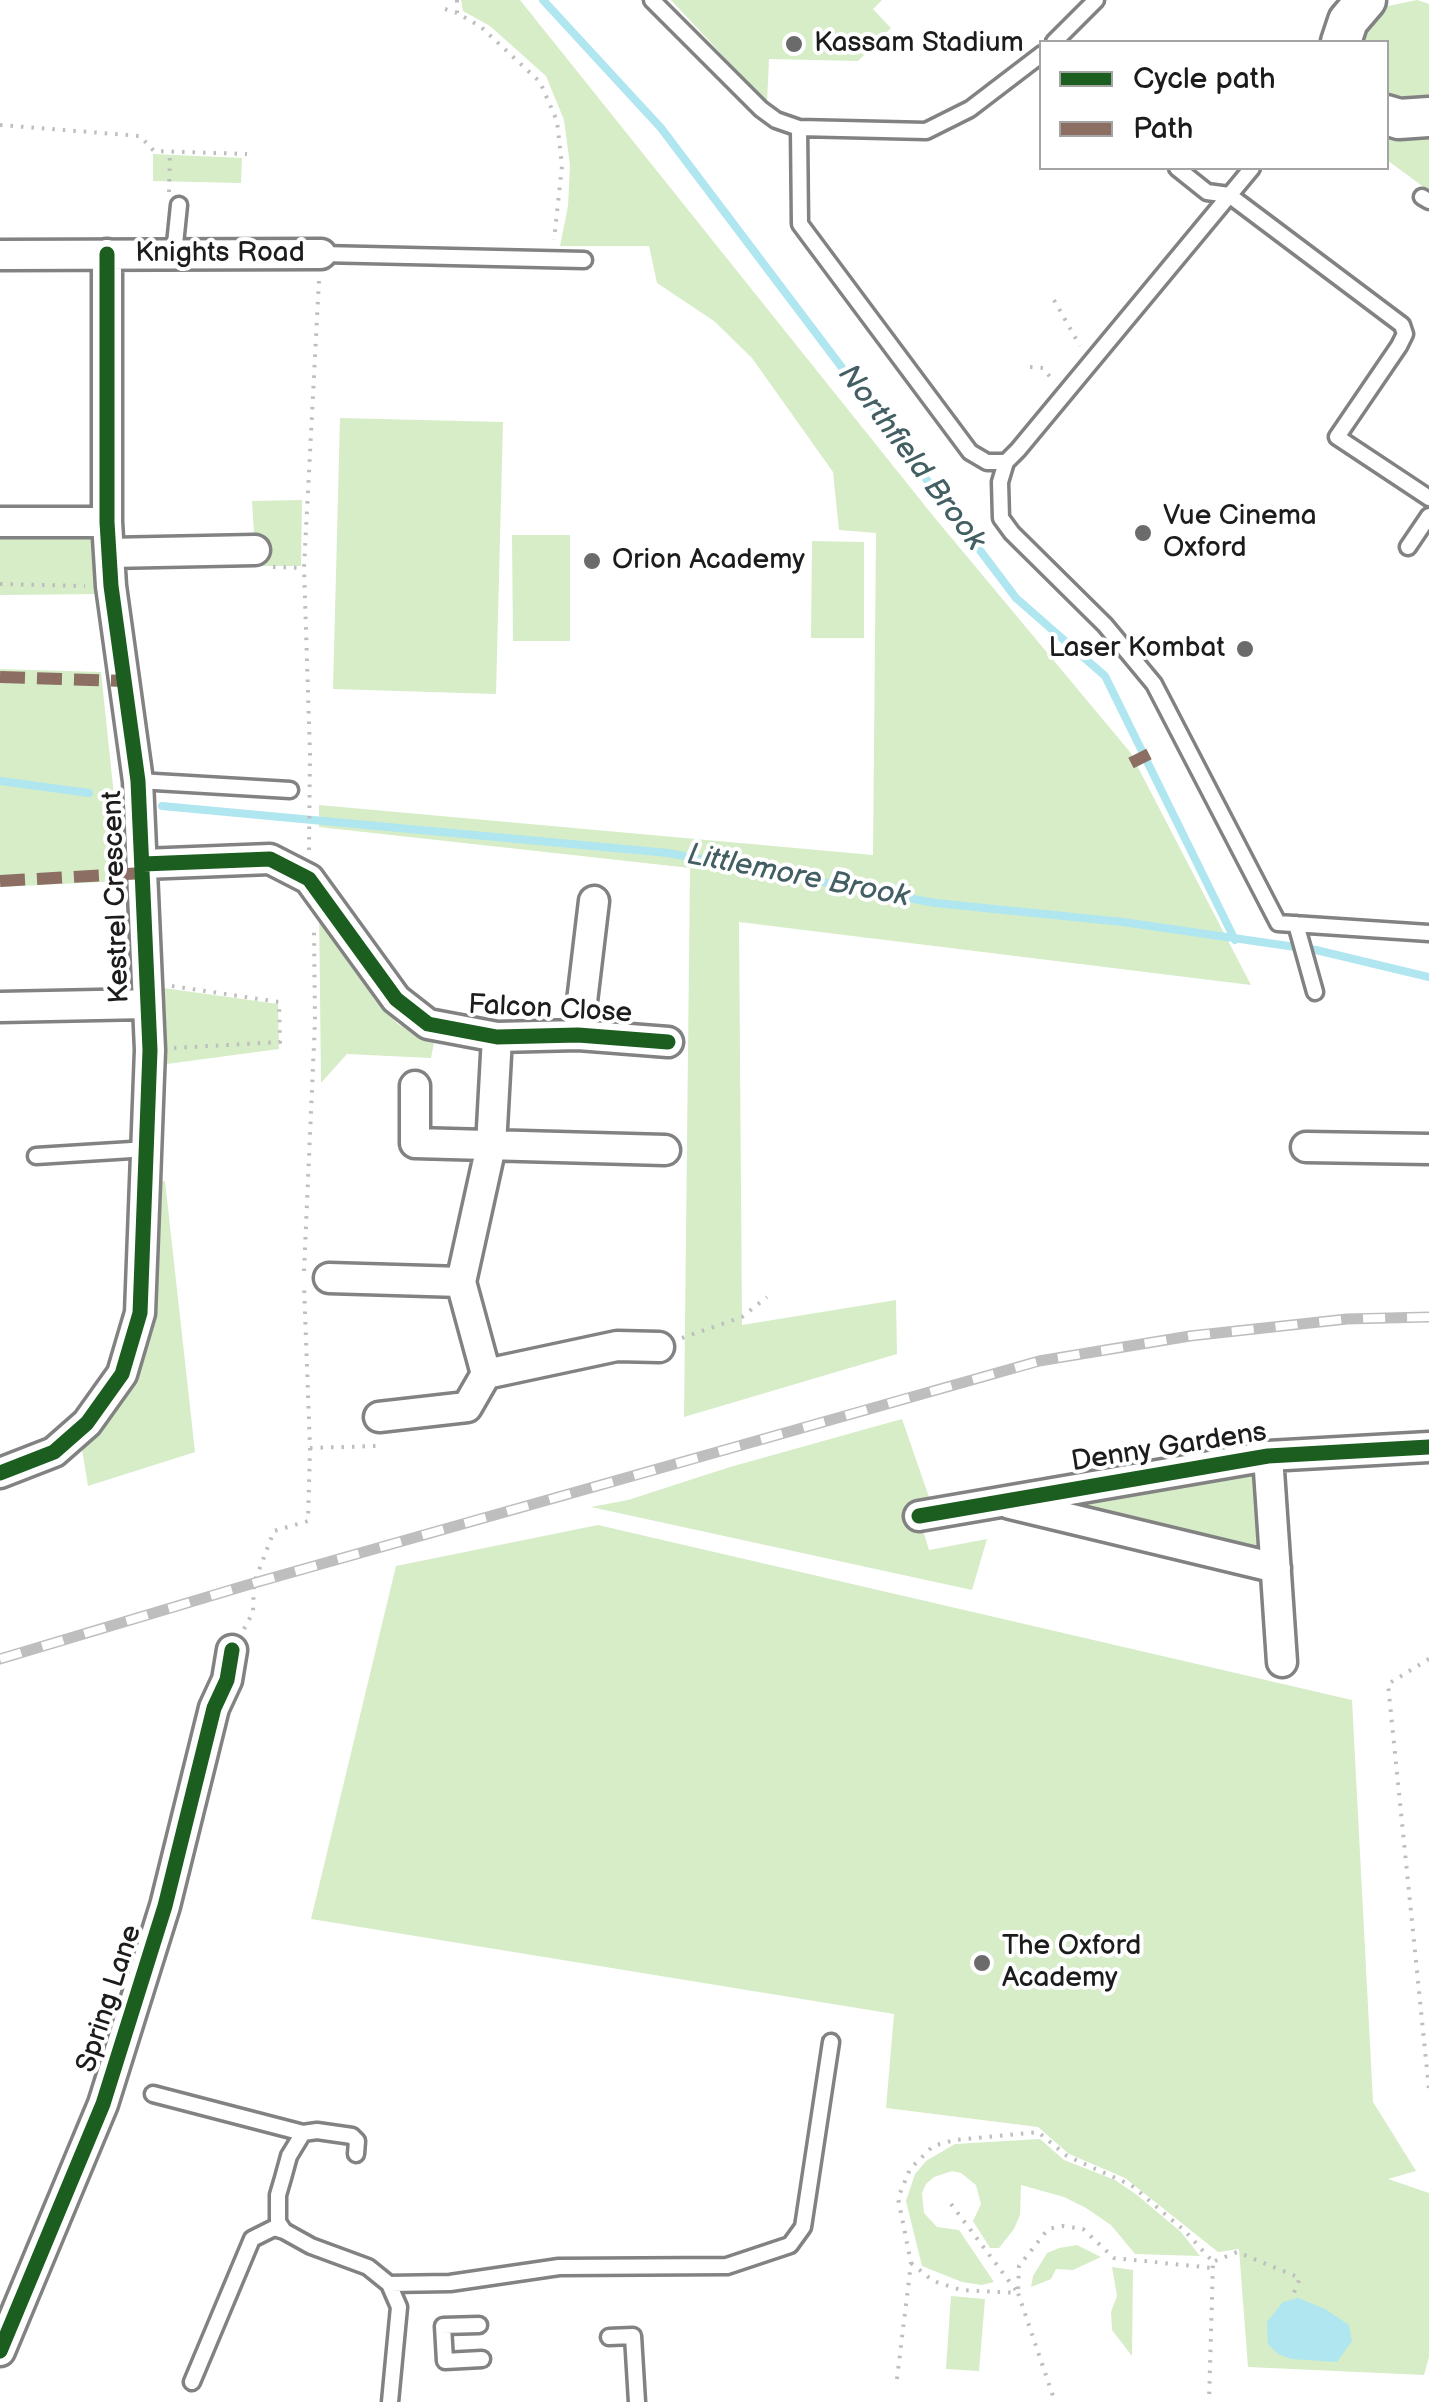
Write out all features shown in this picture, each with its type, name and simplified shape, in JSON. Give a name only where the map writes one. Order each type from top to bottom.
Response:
[{"type":"street","points":[[1389,116],[1429,118]]},
{"type":"street","name":"Knights Road","points":[[0,254],[321,254]]},
{"type":"street","name":"Kestrel Crescent","points":[[0,1474],[54,1452],[87,1424],[122,1374],[140,1313],[150,1050],[138,781],[111,586],[107,522],[107,254]]},
{"type":"street","points":[[0,522],[107,522]]},
{"type":"street","points":[[109,553],[254,550]]},
{"type":"street","name":"Falcon Close","points":[[143,864],[270,859],[309,879],[396,999],[428,1024],[497,1037],[578,1036],[668,1042]]},
{"type":"street","name":"Falcon Close","points":[[578,1036],[594,901]]},
{"type":"street","points":[[0,1008],[146,993]]},
{"type":"street","name":"Falcon Close","points":[[486,1374],[460,1282],[491,1146],[497,1037]]},
{"type":"street","points":[[415,1086],[416,1143],[665,1150]]},
{"type":"street","points":[[1306,1146],[1429,1149]]},
{"type":"street","points":[[329,1278],[460,1282]]},
{"type":"street","points":[[379,1418],[468,1407],[486,1374],[617,1346],[659,1346]]},
{"type":"street","name":"Denny Gardens","points":[[919,1516],[1268,1456],[1429,1446]]},
{"type":"street","name":"Denny Gardens","points":[[1268,1456],[1282,1662]]},
{"type":"street","name":"Denny Gardens","points":[[994,1501],[1276,1568]]},
{"type":"street","name":"Spring Lane","points":[[0,2351],[8,2308],[102,2104],[166,1906],[214,1708],[236,1683],[232,1650]]},
{"type":"lane","points":[[652,0],[761,109],[776,120],[799,128],[926,130],[970,110],[1039,56]]},
{"type":"lane","points":[[1057,40],[1096,0]]},
{"type":"lane","points":[[799,128],[800,224],[970,452],[987,462],[1006,462]]},
{"type":"lane","points":[[1180,170],[1207,192],[1229,195],[1402,325],[1404,334],[1399,346],[1337,437],[1429,498]]},
{"type":"lane","points":[[1250,170],[1006,462],[1000,482],[1001,518],[1105,626],[1154,684],[1278,923],[1429,933]]},
{"type":"lane","points":[[174,254],[179,205]]},
{"type":"lane","points":[[321,254],[584,260]]},
{"type":"lane","points":[[1408,547],[1429,516]]},
{"type":"lane","points":[[138,781],[290,790]]},
{"type":"lane","points":[[1296,924],[1315,992]]},
{"type":"lane","points":[[36,1156],[148,1149]]},
{"type":"lane","points":[[389,2284],[450,2284],[559,2267],[727,2266],[790,2245],[803,2228],[831,2042]]},
{"type":"lane","points":[[154,2094],[303,2132],[352,2136],[357,2141],[356,2154]]},
{"type":"lane","points":[[284,2231],[278,2222],[278,2195],[289,2156],[303,2132]]},
{"type":"lane","points":[[192,2382],[252,2239],[268,2230],[284,2231],[311,2246],[368,2267],[389,2284],[400,2307],[390,2402]]},
{"type":"lane","points":[[479,2325],[443,2326],[444,2361],[482,2359]]},
{"type":"lane","points":[[609,2337],[633,2336],[637,2402]]},
{"type":"path","points":[[457,0],[457,12]]},
{"type":"path","points":[[446,9],[480,27],[540,82],[557,121],[562,166],[552,260]]},
{"type":"path","points":[[0,124],[140,136],[154,151],[247,154]]},
{"type":"path","points":[[170,152],[169,197],[179,205]]},
{"type":"path","points":[[309,842],[305,495],[321,254]]},
{"type":"path","points":[[1054,300],[1090,363]]},
{"type":"path","points":[[1030,366],[1044,368],[1063,394]]},
{"type":"path","points":[[0,584],[111,586]]},
{"type":"path","points":[[253,1612],[254,1583],[274,1531],[308,1521],[310,1448],[304,1277],[315,1021],[314,886]]},
{"type":"path","points":[[146,993],[280,1002],[280,1042],[150,1050]]},
{"type":"path","points":[[659,1346],[742,1317],[766,1297]]},
{"type":"path","points":[[310,1448],[377,1446],[379,1418]]},
{"type":"path","points":[[1429,1659],[1388,1684],[1429,2090]]},
{"type":"path","points":[[896,2380],[911,2263],[898,2198],[910,2169],[933,2146],[955,2140],[1038,2132],[1067,2156],[1132,2185],[1185,2231],[1213,2265],[1209,2402]]},
{"type":"path","points":[[951,2204],[1018,2293],[1055,2402]]},
{"type":"path","points":[[1018,2293],[1019,2266],[1048,2228],[1063,2226],[1084,2229],[1114,2258],[1213,2265],[1237,2252],[1300,2278],[1293,2295]]},
{"type":"path","points":[[911,2263],[934,2281],[961,2290],[1018,2293]]},
{"type":"green space","points":[[461,0],[520,0],[934,517],[1130,752],[1251,985],[739,922],[742,1325],[896,1300],[897,1354],[684,1417],[690,868],[319,827],[319,805],[873,855],[876,533],[839,530],[833,472],[752,358],[714,321],[657,283],[649,246],[560,246],[568,206],[570,165],[564,120],[546,76],[490,26],[463,11]]},
{"type":"green space","name":"Kassam Stadium","points":[[671,0],[882,0],[873,9],[891,28],[858,61],[769,59],[767,103]]},
{"type":"green space","points":[[1417,0],[1429,4],[1429,99],[1415,103],[1389,97],[1389,40],[1361,40],[1375,15],[1388,6]]},
{"type":"green space","points":[[1429,128],[1429,191],[1389,161],[1389,132]]},
{"type":"green space","points":[[153,154],[242,158],[241,183],[153,181]]},
{"type":"green space","points":[[340,418],[503,422],[496,694],[333,689]]},
{"type":"green space","points":[[302,500],[301,566],[256,566],[252,501]]},
{"type":"green space","points":[[102,527],[105,594],[0,595],[0,528]]},
{"type":"green space","points":[[512,535],[570,535],[570,641],[513,641]]},
{"type":"green space","points":[[812,541],[864,542],[864,638],[811,638]]},
{"type":"green space","points":[[0,669],[101,672],[123,881],[0,887]]},
{"type":"green space","points":[[319,905],[374,999],[398,1024],[434,1043],[431,1058],[347,1054],[321,1083]]},
{"type":"green space","points":[[142,985],[278,1004],[279,1049],[144,1067]]},
{"type":"green space","points":[[165,1181],[195,1452],[88,1486],[80,1437],[124,1375],[144,1185]]},
{"type":"green space","points":[[902,1419],[930,1500],[915,1504],[929,1550],[987,1539],[972,1590],[591,1507],[628,1500]]},
{"type":"green space","points":[[1253,1471],[1261,1478],[1264,1554],[1076,1506],[1077,1498]]},
{"type":"green space","name":"The Oxford Academy","points":[[598,1525],[1352,1700],[1373,2102],[1416,2171],[1388,2179],[1429,2193],[1429,2357],[1424,2375],[1248,2367],[1239,2249],[1218,2252],[1125,2178],[1069,2154],[1038,2127],[886,2108],[894,2014],[311,1919],[396,1566]]},
{"type":"green space","points":[[1040,2139],[1064,2160],[1115,2180],[1137,2195],[1181,2232],[1200,2256],[1135,2254],[1111,2225],[1086,2208],[1064,2197],[1021,2185],[1020,2215],[1014,2229],[999,2248],[990,2248],[973,2221],[981,2204],[976,2185],[952,2171],[926,2184],[922,2193],[924,2213],[937,2227],[959,2230],[994,2282],[962,2282],[922,2266],[906,2201],[915,2174],[926,2161],[955,2144]]},
{"type":"green space","points":[[1077,2245],[1101,2257],[1073,2270],[1056,2269],[1051,2279],[1031,2287],[1047,2253]]},
{"type":"green space","points":[[1112,2267],[1133,2270],[1132,2356],[1112,2330],[1111,2312],[1117,2296]]},
{"type":"green space","points":[[951,2296],[985,2299],[979,2371],[946,2369]]},
{"type":"water","points":[[1298,2298],[1349,2325],[1352,2341],[1337,2362],[1291,2359],[1268,2344],[1267,2322],[1283,2302]]},
{"type":"waterway","name":"Northfield Brook","points":[[543,0],[661,128],[1016,598],[1105,676],[1235,940]]},
{"type":"waterway","name":"Littlemore Brook","points":[[0,781],[89,793]]},
{"type":"waterway","name":"Littlemore Brook","points":[[162,806],[668,853],[935,903],[1123,922],[1316,950],[1429,977]]},
{"type":"railway","points":[[0,1659],[254,1583],[1039,1361],[1190,1336],[1347,1319],[1429,1317]]},
{"type":"marked path","points":[[0,677],[124,681]]},
{"type":"marked path","points":[[1131,763],[1149,754]]},
{"type":"marked path","points":[[0,881],[143,873]]},
{"type":"cycle path","points":[[0,1473],[54,1452],[87,1423],[122,1374],[140,1313],[150,1050],[138,781],[111,586],[107,522],[107,254]]},
{"type":"cycle path","points":[[143,864],[270,859],[309,879],[396,999],[428,1024],[497,1037],[578,1035],[668,1042]]},
{"type":"cycle path","points":[[919,1516],[1268,1456],[1429,1447]]},
{"type":"cycle path","points":[[0,2351],[103,2104],[165,1906],[232,1650]]},
{"type":"place","name":"Kassam Stadium","points":[[794,44]]},
{"type":"place","name":"Vue Cinema Oxford","points":[[1143,533]]},
{"type":"place","name":"Orion Academy","points":[[592,561]]},
{"type":"place","name":"Laser Kombat","points":[[1245,649]]},
{"type":"place","name":"The Oxford Academy","points":[[982,1963]]}]
